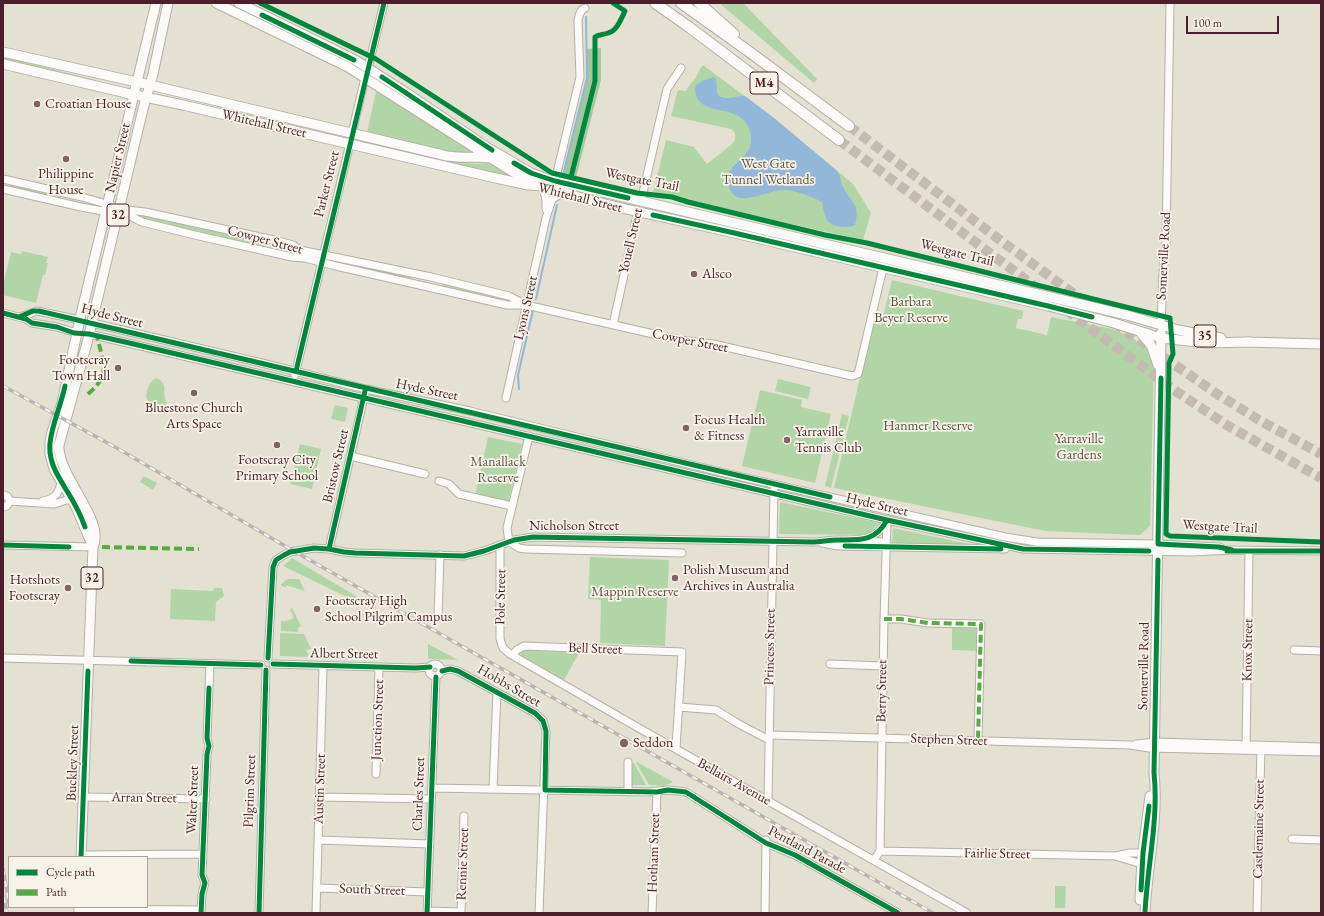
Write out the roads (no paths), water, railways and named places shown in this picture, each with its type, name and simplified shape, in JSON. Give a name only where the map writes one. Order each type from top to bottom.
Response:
[{"type":"highway","points":[[649,3],[689,27]]},
{"type":"highway","name":"M4","points":[[655,3],[839,140]]},
{"type":"highway","name":"M4","points":[[681,3],[849,126]]},
{"type":"highway","points":[[699,3],[736,36],[751,53]]},
{"type":"main road","name":"Napier Street","points":[[65,480],[52,465],[50,442],[62,403],[76,333],[156,3]]},
{"type":"main road","name":"Napier Street","points":[[61,462],[59,451],[60,442],[92,323],[150,85],[168,3]]},
{"type":"main road","points":[[216,3],[348,67],[490,158],[523,178],[543,186]]},
{"type":"main road","points":[[239,3],[311,38],[311,43],[332,54],[348,67]]},
{"type":"main road","name":"Whitehall Street","points":[[311,38],[368,68],[488,148],[531,173],[555,182],[641,201],[759,234],[884,263],[1127,315],[1194,334],[1250,342]]},
{"type":"main road","name":"Whitehall Street","points":[[3,52],[454,157],[490,158]]},
{"type":"main road","name":"Whitehall Street","points":[[3,64],[350,143],[504,180],[528,185],[543,186],[638,212],[759,234]]},
{"type":"main road","name":"Parker Street","points":[[366,78],[368,68]]},
{"type":"main road","points":[[99,87],[102,74]]},
{"type":"main road","name":"Parker Street","points":[[350,143],[352,133]]},
{"type":"main road","name":"35","points":[[490,158],[503,159],[514,163]]},
{"type":"main road","name":"Youell Street","points":[[638,212],[641,201]]},
{"type":"main road","name":"Whitehall Street","points":[[884,263],[1114,323],[1141,333],[1161,338],[1206,343],[1250,342],[1321,344]]},
{"type":"main road","name":"Hyde Street","points":[[80,320],[92,323]]},
{"type":"main road","name":"Somerville Road","points":[[1140,913],[1155,800],[1154,773],[1161,325]]},
{"type":"main road","name":"Hyde Street","points":[[76,333],[89,334]]},
{"type":"main road","points":[[1141,333],[1154,350],[1161,378]]},
{"type":"main road","name":"Buckley Street","points":[[61,462],[65,480],[82,499],[94,528],[96,538],[93,547],[81,856]]},
{"type":"main road","points":[[65,480],[71,489],[70,496]]},
{"type":"main road","name":"Buckley Street","points":[[70,496],[79,513],[93,547]]},
{"type":"main road","name":"Somerville Road","points":[[1146,913],[1146,862],[1143,853],[1150,793],[1154,773]]},
{"type":"street","name":"Parker Street","points":[[368,68],[384,3]]},
{"type":"street","name":"Somerville Road","points":[[1161,325],[1166,241],[1170,3]]},
{"type":"street","points":[[555,182],[580,77],[578,21],[579,14],[582,9],[586,8]]},
{"type":"street","name":"Youell Street","points":[[641,201],[667,89],[681,68]]},
{"type":"street","name":"Parker Street","points":[[352,133],[366,78]]},
{"type":"street","name":"Parker Street","points":[[294,381],[350,143]]},
{"type":"street","points":[[4,189],[5,180]]},
{"type":"street","name":"Cowper Street","points":[[5,180],[67,194],[106,208]]},
{"type":"street","name":"Lyons Street","points":[[543,186],[546,200],[546,218]]},
{"type":"street","name":"Cowper Street","points":[[4,189],[65,203],[119,211],[144,212],[202,224],[293,245],[300,250],[322,258],[336,266],[507,305],[526,305],[680,340],[713,344],[854,376],[858,374],[884,263]]},
{"type":"street","name":"Lyons Street","points":[[506,398],[546,218],[553,198],[563,192]]},
{"type":"street","points":[[65,203],[67,194]]},
{"type":"street","name":"Cowper Street","points":[[119,211],[142,222],[199,236],[292,257],[322,258]]},
{"type":"street","name":"Youell Street","points":[[613,325],[638,212]]},
{"type":"street","name":"Hyde Street","points":[[19,317],[37,310],[80,320]]},
{"type":"street","name":"Hyde Street","points":[[3,313],[76,333]]},
{"type":"street","name":"Hyde Street","points":[[92,323],[366,389],[1005,537],[1037,542],[1158,547]]},
{"type":"street","name":"Hyde Street","points":[[89,334],[887,520],[1023,549],[1219,547],[1232,550],[1321,551]]},
{"type":"street","name":"Bristow Street","points":[[329,549],[366,389]]},
{"type":"street","points":[[498,429],[500,419]]},
{"type":"street","points":[[529,436],[507,530],[509,542],[519,548],[526,549],[682,553]]},
{"type":"street","points":[[350,456],[425,474]]},
{"type":"street","points":[[38,502],[54,497],[65,480]]},
{"type":"street","points":[[439,481],[449,484],[459,494],[512,506]]},
{"type":"street","name":"Princess Street","points":[[768,800],[773,484]]},
{"type":"street","points":[[3,495],[7,496],[10,501]]},
{"type":"street","points":[[10,501],[51,504],[68,500],[70,496]]},
{"type":"street","points":[[4,508],[10,501]]},
{"type":"street","name":"Berry Street","points":[[880,851],[885,545],[889,510]]},
{"type":"street","name":"Nicholson Street","points":[[268,658],[273,567],[278,559],[288,553],[314,548],[355,553],[464,556],[509,542],[534,537],[815,542],[864,539],[875,535],[882,529],[887,520]]},
{"type":"street","points":[[846,540],[885,545]]},
{"type":"street","name":"Nicholson Street","points":[[815,542],[838,546],[885,545],[1023,549]]},
{"type":"street","points":[[3,545],[93,547]]},
{"type":"street","name":"Pole Street","points":[[500,545],[500,639],[502,648]]},
{"type":"street","name":"Knox Street","points":[[1246,747],[1249,550]]},
{"type":"street","points":[[438,617],[440,555]]},
{"type":"street","points":[[884,619],[901,619],[928,623],[981,624],[978,740]]},
{"type":"street","name":"Bell Street","points":[[512,655],[524,646],[682,652],[679,707]]},
{"type":"street","name":"Bellairs Avenue","points":[[502,648],[967,913]]},
{"type":"street","points":[[1294,650],[1321,651]]},
{"type":"street","points":[[3,658],[210,664],[264,667],[270,669],[273,664],[272,661],[268,658],[263,660],[264,667]]},
{"type":"street","name":"Walter Street","points":[[201,912],[202,894],[205,883],[202,875],[207,754],[209,746],[207,738],[210,664]]},
{"type":"street","name":"Albert Street","points":[[273,664],[430,669]]},
{"type":"street","points":[[434,664],[439,665],[442,671],[440,675],[436,676],[431,675],[430,669],[434,664]]},
{"type":"street","points":[[830,664],[883,666]]},
{"type":"street","name":"Austin Street","points":[[316,913],[324,666]]},
{"type":"street","name":"Pilgrim Street","points":[[258,913],[264,667]]},
{"type":"street","name":"Junction Street","points":[[376,774],[380,667]]},
{"type":"street","name":"Hobbs Street","points":[[442,671],[450,669],[458,671],[528,709],[543,721],[546,731],[539,913]]},
{"type":"street","name":"Charles Street","points":[[427,912],[436,676]]},
{"type":"street","points":[[493,789],[497,692]]},
{"type":"street","points":[[676,748],[679,707]]},
{"type":"street","name":"Stephen Street","points":[[679,707],[716,710],[737,723],[769,737],[978,740],[1246,747],[1321,752]]},
{"type":"street","name":"Stephen Street","points":[[1261,748],[1321,746]]},
{"type":"street","name":"Castlemaine Street","points":[[1258,913],[1261,748]]},
{"type":"street","points":[[628,762],[628,792]]},
{"type":"street","name":"Pentland Parade","points":[[432,788],[628,792],[656,792],[668,790],[684,791],[732,820],[754,829],[766,840],[785,847],[794,855],[898,913]]},
{"type":"street","name":"Hotham Street","points":[[652,913],[656,792]]},
{"type":"street","name":"Arran Street","points":[[83,797],[206,799]]},
{"type":"street","points":[[320,797],[431,799]]},
{"type":"street","name":"Rennie Street","points":[[427,912],[461,913],[464,816]]},
{"type":"street","points":[[1292,839],[1321,840]]},
{"type":"street","points":[[318,840],[430,844]]},
{"type":"street","points":[[765,913],[766,840]]},
{"type":"street","points":[[874,860],[880,851]]},
{"type":"street","name":"Fairlie Street","points":[[880,851],[1114,856],[1143,853]]},
{"type":"street","points":[[1132,853],[1132,862]]},
{"type":"street","points":[[81,856],[203,854]]},
{"type":"street","name":"Fairlie Street","points":[[1114,856],[1132,862],[1146,862]]},
{"type":"street","name":"South Street","points":[[317,888],[428,892]]},
{"type":"street","points":[[79,910],[201,912]]},
{"type":"water","points":[[714,77],[716,79],[717,92],[719,96],[729,98],[745,96],[774,118],[836,170],[846,193],[856,208],[857,218],[855,225],[843,227],[834,225],[826,218],[822,202],[794,191],[784,190],[747,198],[737,197],[733,194],[727,181],[728,175],[748,151],[751,135],[747,124],[739,117],[710,108],[702,104],[697,97],[695,86],[702,81]]},
{"type":"waterway","points":[[563,175],[587,78],[586,17]]},
{"type":"waterway","points":[[536,299],[557,205]]},
{"type":"waterway","points":[[519,389],[518,375],[533,310]]},
{"type":"tunnel","points":[[849,126],[1000,240],[1100,313],[1214,392],[1259,420],[1321,454]]},
{"type":"tunnel","points":[[839,140],[1050,298]]},
{"type":"tunnel","points":[[1066,310],[1177,392],[1230,427],[1321,478]]},
{"type":"railway","points":[[3,386],[115,447],[285,546],[933,913]]},
{"type":"railway","points":[[3,869],[8,897]]},
{"type":"railway","points":[[4,897],[7,913]]},
{"type":"place","name":"Croatian House","points":[[37,104]]},
{"type":"place","name":"Philippine House","points":[[66,159]]},
{"type":"place","name":"Alsco","points":[[694,274]]},
{"type":"place","name":"Footscray Town Hall","points":[[118,368]]},
{"type":"place","name":"Bluestone Church Arts Space","points":[[194,393]]},
{"type":"place","name":"Focus Health & Fitness","points":[[686,428]]},
{"type":"place","name":"Yarraville Tennis Club","points":[[787,440]]},
{"type":"place","name":"Footscray City Primary School","points":[[277,445]]},
{"type":"place","name":"Polish Museum and Archives in Australia","points":[[675,578]]},
{"type":"place","name":"Hotshots Footscray","points":[[68,588]]},
{"type":"place","name":"Footscray High School Pilgrim Campus","points":[[317,609]]},
{"type":"place","name":"Seddon","points":[[624,743]]},
{"type":"park label","name":"West Gate Tunnel Wetlands","points":[[768,172]]},
{"type":"park label","name":"Barbara Beyer Reserve","points":[[911,310]]},
{"type":"park label","name":"Hanmer Reserve","points":[[928,426]]},
{"type":"park label","name":"Yarraville Gardens","points":[[1079,448]]},
{"type":"park label","name":"Manallack Reserve","points":[[498,470]]},
{"type":"park label","name":"Mappin Reserve","points":[[635,592]]}]
